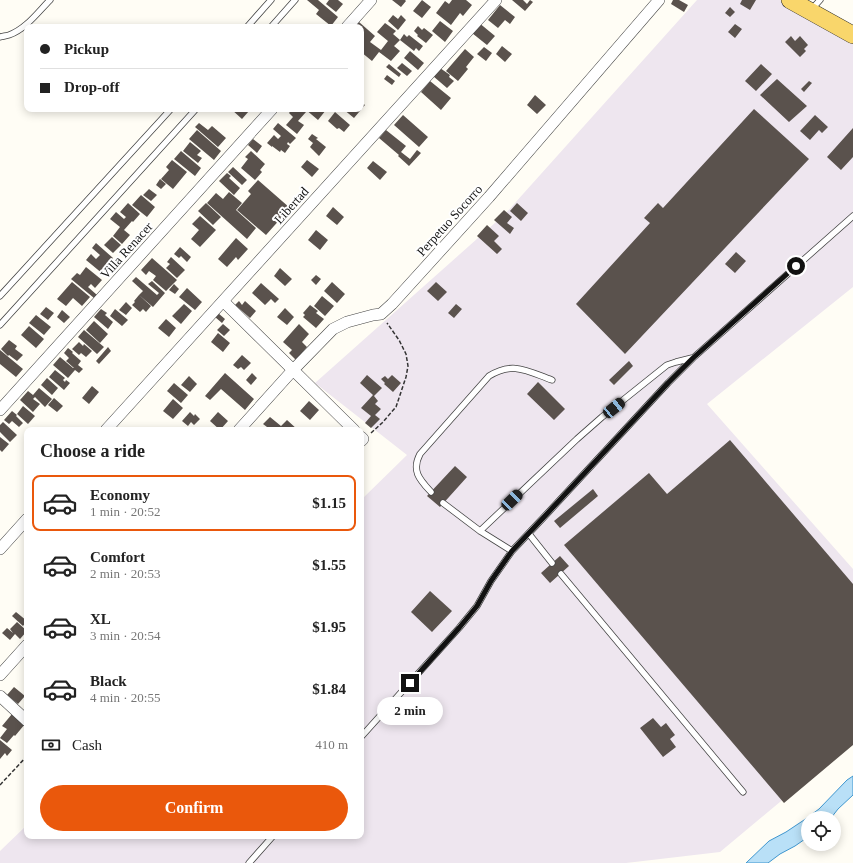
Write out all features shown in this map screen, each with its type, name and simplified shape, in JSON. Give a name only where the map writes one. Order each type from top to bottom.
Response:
[{"type":"main road","points":[[790,0],[815,6],[853,35]]},
{"type":"street","points":[[350,24],[371,0]]},
{"type":"street","name":"Libertad","points":[[109,427],[496,0]]},
{"type":"street","name":"Perpetuo Socorro","points":[[381,314],[392,304],[489,197],[659,0]]},
{"type":"street","name":"Villa Renacer","points":[[0,410],[269,112]]},
{"type":"street","points":[[222,301],[351,427]]},
{"type":"street","points":[[242,427],[293,370],[333,330],[348,322],[381,314]]},
{"type":"street","points":[[0,549],[24,522]]},
{"type":"street","points":[[0,675],[24,648]]},
{"type":"street","points":[[0,696],[24,718]]},
{"type":"lane","points":[[25,24],[50,0]]},
{"type":"lane","points":[[250,24],[271,0]]},
{"type":"lane","points":[[274,24],[295,0]]},
{"type":"lane","points":[[0,37],[10,35],[24,25]]},
{"type":"lane","points":[[0,296],[169,112]]},
{"type":"lane","points":[[0,325],[193,112]]},
{"type":"lane","points":[[364,734],[477,606],[491,581],[512,551],[668,383],[693,358],[853,216]]},
{"type":"lane","points":[[480,531],[602,417],[667,365],[693,358]]},
{"type":"lane","points":[[431,492],[420,480],[417,474],[417,459],[489,376],[498,371],[509,368],[519,368],[552,380]]},
{"type":"lane","points":[[443,503],[480,531],[512,551]]},
{"type":"lane","points":[[529,534],[552,563]]},
{"type":"lane","points":[[561,574],[743,792]]},
{"type":"lane","points":[[249,863],[270,839]]},
{"type":"path","points":[[364,437],[382,423],[396,407],[408,366],[406,354],[399,340],[381,314]]},
{"type":"path","points":[[0,785],[24,759]]},
{"type":"shaded area","points":[[697,0],[783,0],[853,41],[853,287],[707,404],[853,569],[853,741],[720,852],[626,863],[0,863],[0,851],[24,828],[24,839],[364,839],[364,497],[407,455],[315,383],[505,214]]},
{"type":"water","points":[[853,776],[853,795],[836,811],[816,811],[819,809],[847,780]]},
{"type":"water","points":[[801,822],[801,842],[768,863],[746,863],[769,841]]},
{"type":"building","points":[[307,0],[318,0],[338,17],[333,24],[328,24],[316,14],[319,10]]},
{"type":"building","points":[[329,0],[338,0],[343,4],[336,12],[326,4]]},
{"type":"building","points":[[392,0],[405,0],[406,1],[401,7]]},
{"type":"building","points":[[422,0],[431,7],[422,18],[413,11]]},
{"type":"building","points":[[452,0],[466,0],[472,5],[463,16],[460,13],[451,25],[436,13],[445,1],[449,4]]},
{"type":"building","points":[[512,0],[523,0],[527,4],[530,0],[533,2],[525,11]]},
{"type":"building","points":[[673,0],[679,0],[688,5],[684,12],[671,4]]},
{"type":"building","points":[[742,0],[756,0],[750,10],[740,4]]},
{"type":"building","points":[[500,5],[515,17],[510,24],[505,20],[498,28],[488,20]]},
{"type":"building","points":[[730,7],[735,12],[730,17],[725,13]]},
{"type":"building","points":[[393,15],[398,19],[401,15],[406,20],[398,30],[388,21]]},
{"type":"building","points":[[440,21],[453,31],[445,42],[432,31]]},
{"type":"building","points":[[478,22],[495,36],[487,45],[472,33]]},
{"type":"building","points":[[385,23],[396,31],[393,34],[400,40],[394,46],[400,51],[391,61],[379,52],[372,61],[364,54],[364,26],[375,36],[370,42],[381,50],[388,41],[377,32]]},
{"type":"building","points":[[735,24],[742,29],[735,38],[728,32]]},
{"type":"building","points":[[418,26],[422,30],[424,28],[433,35],[426,43],[417,36],[418,35],[414,31]]},
{"type":"building","points":[[404,34],[407,37],[409,35],[423,46],[419,51],[416,48],[414,51],[400,40]]},
{"type":"building","points":[[791,36],[795,41],[800,36],[808,45],[804,49],[806,51],[800,57],[785,42]]},
{"type":"building","points":[[502,46],[512,54],[505,62],[496,54]]},
{"type":"building","points":[[484,47],[492,53],[486,61],[477,54]]},
{"type":"building","points":[[465,49],[474,57],[466,67],[468,69],[458,81],[446,71]]},
{"type":"building","points":[[410,51],[424,63],[418,70],[404,58]]},
{"type":"building","points":[[402,63],[412,71],[407,76],[397,68]]},
{"type":"building","points":[[389,64],[401,74],[399,77],[386,67]]},
{"type":"building","points":[[761,64],[772,74],[756,91],[745,81]]},
{"type":"building","points":[[440,68],[450,75],[449,77],[454,81],[447,88],[433,76]]},
{"type":"building","points":[[387,75],[395,81],[392,85],[384,79]]},
{"type":"building","points":[[777,79],[807,106],[789,122],[760,95]]},
{"type":"building","points":[[430,81],[451,98],[441,110],[421,92]]},
{"type":"building","points":[[809,81],[812,83],[804,92],[801,89]]},
{"type":"building","points":[[535,95],[546,105],[537,114],[527,105]]},
{"type":"building","points":[[754,109],[809,159],[625,354],[576,304],[650,223],[644,218],[658,203],[663,208]]},
{"type":"building","points":[[234,112],[248,112],[242,119]]},
{"type":"building","points":[[306,112],[298,121],[304,125],[297,134],[286,125],[293,117],[289,113]]},
{"type":"building","points":[[309,112],[324,112],[318,120]]},
{"type":"building","points":[[335,112],[350,125],[344,132],[339,128],[337,129],[328,121]]},
{"type":"building","points":[[347,112],[359,112],[354,118]]},
{"type":"building","points":[[403,115],[428,137],[419,147],[394,125]]},
{"type":"building","points":[[815,115],[828,127],[822,133],[819,130],[810,140],[800,131]]},
{"type":"building","points":[[199,123],[208,130],[212,126],[226,138],[218,147],[195,127]]},
{"type":"building","points":[[278,123],[296,138],[290,144],[288,142],[287,144],[290,146],[285,153],[281,150],[280,152],[267,143],[274,135],[278,139],[281,136],[273,129]]},
{"type":"building","points":[[853,128],[853,157],[841,170],[827,157]]},
{"type":"building","points":[[197,130],[221,151],[214,160],[189,139]]},
{"type":"building","points":[[386,130],[406,146],[401,152],[410,159],[417,150],[421,153],[409,166],[398,156],[399,155],[379,138]]},
{"type":"building","points":[[312,134],[326,147],[319,156],[310,147],[313,143],[308,139]]},
{"type":"building","points":[[253,139],[262,146],[257,153],[248,145]]},
{"type":"building","points":[[190,142],[201,151],[197,155],[202,158],[198,163],[183,151]]},
{"type":"building","points":[[181,151],[201,168],[195,176],[174,159]]},
{"type":"building","points":[[251,151],[265,164],[260,170],[262,172],[255,180],[241,168],[248,159],[245,157]]},
{"type":"building","points":[[172,160],[187,172],[173,189],[161,179],[169,170],[166,167]]},
{"type":"building","points":[[307,160],[319,169],[312,177],[301,167]]},
{"type":"building","points":[[373,161],[387,172],[380,180],[367,168]]},
{"type":"building","points":[[233,167],[247,180],[242,185],[228,172]]},
{"type":"building","points":[[227,173],[231,176],[229,178],[240,188],[234,195],[219,181]]},
{"type":"building","points":[[160,179],[166,184],[161,189],[156,185]]},
{"type":"building","points":[[258,180],[290,208],[266,235],[237,210],[251,194],[248,191]]},
{"type":"building","points":[[149,189],[157,195],[151,201],[143,195]]},
{"type":"building","points":[[229,192],[242,203],[236,210],[256,228],[247,239],[207,203],[216,193],[223,199]]},
{"type":"building","points":[[141,195],[155,207],[147,217],[132,205]]},
{"type":"building","points":[[128,203],[140,214],[124,230],[130,235],[122,244],[113,236],[120,227],[110,219],[116,212],[124,219],[126,217],[120,212]]},
{"type":"building","points":[[206,203],[221,217],[213,225],[198,211]]},
{"type":"building","points":[[517,203],[528,213],[521,221],[510,211]]},
{"type":"building","points":[[333,207],[344,217],[337,225],[326,216]]},
{"type":"building","points":[[504,210],[512,217],[507,223],[514,228],[510,234],[494,220]]},
{"type":"building","points":[[200,216],[216,230],[200,247],[191,239],[199,230],[192,224]]},
{"type":"building","points":[[487,225],[499,236],[494,241],[502,249],[497,254],[477,236]]},
{"type":"building","points":[[316,230],[328,240],[320,250],[308,240]]},
{"type":"building","points":[[112,237],[121,245],[113,253],[104,245]]},
{"type":"building","points":[[236,238],[248,249],[238,260],[236,257],[227,267],[218,259]]},
{"type":"building","points":[[96,243],[113,258],[103,274],[86,260],[91,254],[96,259],[100,255],[92,248]]},
{"type":"building","points":[[180,247],[191,257],[187,262],[181,256],[179,258],[174,254]]},
{"type":"building","points":[[736,252],[746,261],[735,273],[725,264]]},
{"type":"building","points":[[171,257],[185,270],[177,278],[166,268],[170,264],[167,262]]},
{"type":"building","points":[[152,258],[177,280],[166,291],[153,280],[156,276],[149,271],[146,275],[141,270]]},
{"type":"building","points":[[86,267],[102,280],[95,288],[91,284],[88,287],[97,295],[94,298],[71,279],[77,273],[80,275]]},
{"type":"building","points":[[280,268],[292,279],[285,286],[274,276]]},
{"type":"building","points":[[316,275],[321,279],[316,285],[311,280]]},
{"type":"building","points":[[136,277],[157,295],[159,293],[148,284],[152,281],[165,293],[153,307],[139,295],[143,291],[132,281]]},
{"type":"building","points":[[72,282],[90,297],[82,306],[73,298],[66,306],[57,299]]},
{"type":"building","points":[[332,282],[345,294],[337,303],[324,291]]},
{"type":"building","points":[[436,282],[447,292],[438,301],[427,291]]},
{"type":"building","points":[[261,283],[279,299],[275,303],[271,299],[265,305],[252,293]]},
{"type":"building","points":[[174,284],[179,289],[175,294],[169,290]]},
{"type":"building","points":[[187,288],[202,302],[195,310],[179,297]]},
{"type":"building","points":[[139,295],[151,306],[146,312],[143,309],[140,312],[132,305]]},
{"type":"building","points":[[322,296],[334,306],[325,316],[314,306]]},
{"type":"building","points":[[239,301],[242,305],[245,301],[256,311],[250,318],[235,305]]},
{"type":"building","points":[[126,302],[132,308],[126,315],[119,310]]},
{"type":"building","points":[[184,304],[192,311],[181,324],[172,316]]},
{"type":"building","points":[[456,304],[462,309],[454,318],[448,313]]},
{"type":"building","points":[[310,305],[318,311],[316,313],[324,319],[316,328],[303,317],[305,315],[303,313]]},
{"type":"building","points":[[46,307],[54,313],[48,320],[40,314]]},
{"type":"building","points":[[285,308],[294,317],[287,325],[277,317]]},
{"type":"building","points":[[101,309],[107,313],[105,315],[113,322],[108,329],[94,317]]},
{"type":"building","points":[[115,309],[128,320],[122,326],[110,316]]},
{"type":"building","points":[[62,310],[70,317],[64,323],[57,317]]},
{"type":"building","points":[[218,313],[225,319],[222,323],[215,317]]},
{"type":"building","points":[[36,315],[51,327],[44,335],[29,323]]},
{"type":"building","points":[[166,319],[176,328],[169,337],[158,328]]},
{"type":"building","points":[[94,321],[108,334],[100,343],[86,330]]},
{"type":"building","points":[[223,324],[230,330],[224,336],[217,330]]},
{"type":"building","points":[[299,324],[309,334],[302,342],[307,347],[296,360],[289,353],[292,350],[283,342]]},
{"type":"building","points":[[29,326],[44,339],[36,348],[21,335]]},
{"type":"building","points":[[84,330],[104,347],[97,354],[78,337]]},
{"type":"building","points":[[218,333],[230,343],[223,352],[211,342]]},
{"type":"building","points":[[9,340],[17,346],[15,349],[23,355],[17,361],[9,355],[8,356],[1,349]]},
{"type":"building","points":[[79,342],[83,346],[84,344],[92,351],[86,357],[81,353],[79,355],[72,349]]},
{"type":"building","points":[[108,347],[111,351],[99,364],[96,361]]},
{"type":"building","points":[[68,348],[81,361],[78,365],[83,369],[79,373],[75,370],[68,378],[53,365],[60,357],[74,368],[66,361],[69,358],[64,353]]},
{"type":"building","points":[[0,350],[23,369],[16,377],[0,364]]},
{"type":"building","points":[[242,355],[251,363],[244,370],[241,367],[238,369],[233,365]]},
{"type":"building","points":[[629,361],[633,366],[614,385],[609,380]]},
{"type":"building","points":[[55,370],[65,378],[63,380],[65,382],[66,380],[70,383],[64,390],[49,377]]},
{"type":"building","points":[[225,373],[254,399],[245,410],[221,389],[210,400],[205,396]]},
{"type":"building","points":[[252,373],[257,378],[251,385],[246,380]]},
{"type":"building","points":[[367,375],[382,388],[374,396],[378,401],[375,404],[381,409],[375,415],[380,419],[371,428],[365,423],[371,416],[361,408],[373,395],[360,383]]},
{"type":"building","points":[[392,375],[401,383],[393,392],[381,379],[385,376],[388,379]]},
{"type":"building","points":[[189,376],[197,384],[190,392],[181,385]]},
{"type":"building","points":[[47,378],[58,388],[52,395],[41,385]]},
{"type":"building","points":[[538,382],[565,409],[554,420],[527,394]]},
{"type":"building","points":[[174,383],[188,395],[181,403],[167,391]]},
{"type":"building","points":[[92,386],[99,392],[89,404],[82,398]]},
{"type":"building","points":[[39,388],[52,399],[45,407],[35,397],[33,399],[40,404],[33,412],[20,400],[28,391],[33,395]]},
{"type":"building","points":[[54,398],[63,406],[57,412],[48,405]]},
{"type":"building","points":[[173,399],[183,408],[173,419],[163,411]]},
{"type":"building","points":[[309,401],[319,410],[310,420],[300,411]]},
{"type":"building","points":[[23,406],[35,416],[28,424],[17,414]]},
{"type":"building","points":[[12,411],[23,423],[19,427],[12,421],[9,424],[4,420]]},
{"type":"building","points":[[190,412],[194,416],[195,414],[200,419],[194,425],[191,422],[188,426],[182,421]]},
{"type":"building","points":[[218,412],[228,421],[223,427],[217,427],[210,421]]},
{"type":"building","points":[[270,417],[281,426],[287,420],[295,427],[267,427],[263,424]]},
{"type":"building","points":[[3,422],[17,435],[10,442],[0,432],[0,425]]},
{"type":"building","points":[[0,437],[9,444],[2,452],[0,450]]},
{"type":"building","points":[[730,440],[853,584],[853,745],[784,803],[564,545],[649,473],[667,494]]},
{"type":"building","points":[[455,466],[467,477],[440,507],[427,496]]},
{"type":"building","points":[[593,489],[598,496],[560,528],[554,521]]},
{"type":"building","points":[[560,556],[569,566],[550,583],[541,573]]},
{"type":"building","points":[[430,591],[452,611],[432,632],[411,612]]},
{"type":"building","points":[[16,612],[24,619],[23,626],[12,616]]},
{"type":"building","points":[[17,622],[24,628],[24,634],[20,639],[15,634],[10,640],[2,633],[7,628],[13,633],[10,629]]},
{"type":"building","points":[[14,687],[24,695],[24,697],[18,704],[7,695]]},
{"type":"building","points":[[12,714],[24,723],[15,736],[14,735],[7,743],[0,738],[7,729],[2,726]]},
{"type":"building","points":[[653,718],[661,727],[666,723],[675,735],[670,739],[676,747],[663,757],[640,728]]},
{"type":"building","points":[[0,740],[12,750],[7,756],[5,753],[0,759]]},
{"type":"route","points":[[410,683],[477,606],[491,581],[512,551],[668,383],[693,358],[796,266]]}]
